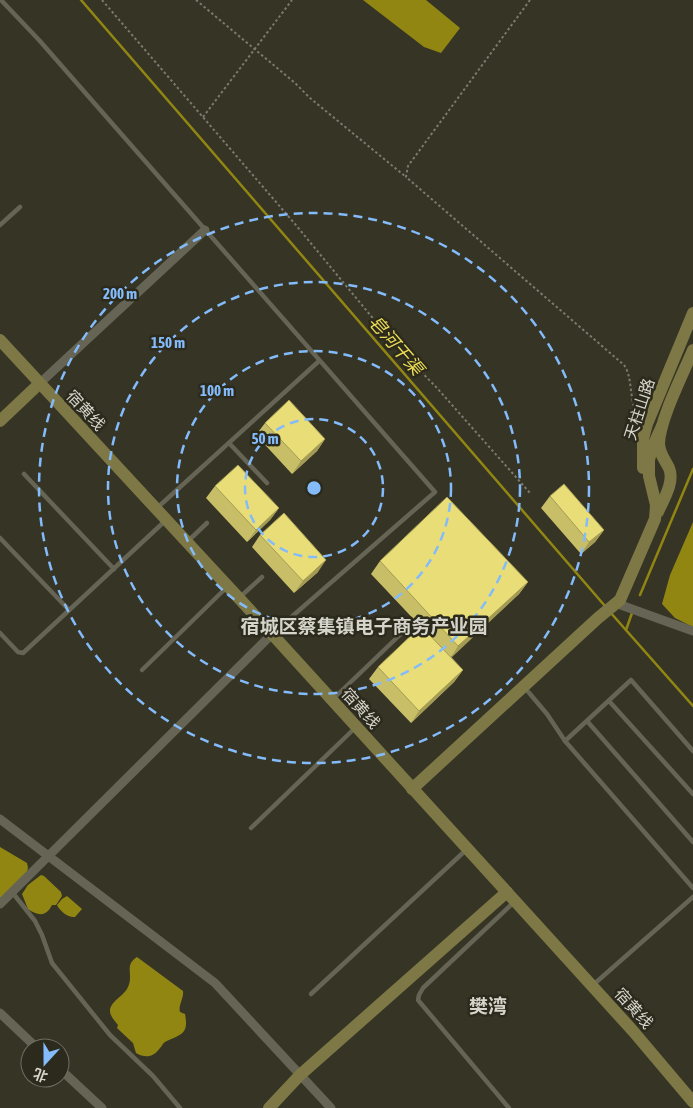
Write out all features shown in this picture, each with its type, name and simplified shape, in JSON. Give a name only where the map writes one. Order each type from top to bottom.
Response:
[{"type":"street","points":[[0,421],[205,230]]},
{"type":"street","name":"天柱山路","points":[[655,519],[644,479],[641,458],[643,439],[693,313]]},
{"type":"street","name":"宿黄线","points":[[0,340],[511,896],[633,1031],[693,1102]]},
{"type":"street","name":"天柱山路","points":[[655,519],[669,486],[670,478],[669,468],[660,450],[662,426],[693,350]]},
{"type":"street","points":[[412,789],[622,598],[655,519],[656,505],[649,476],[649,460],[662,426]]},
{"type":"street","points":[[616,605],[693,631]]},
{"type":"street","points":[[0,904],[272,634]]},
{"type":"street","points":[[0,818],[215,984],[331,1108]]},
{"type":"street","points":[[269,1108],[300,1075],[511,896]]},
{"type":"street","points":[[0,1014],[26,1038]]},
{"type":"street","points":[[70,1078],[102,1108]]},
{"type":"lane","points":[[1,0],[39,40],[435,492],[272,634]]},
{"type":"lane","points":[[0,225],[20,207]]},
{"type":"lane","points":[[156,509],[319,361]]},
{"type":"lane","points":[[229,443],[267,483]]},
{"type":"lane","points":[[24,474],[114,568]]},
{"type":"lane","points":[[0,633],[18,652],[23,653],[166,520]]},
{"type":"lane","points":[[187,542],[206,523]]},
{"type":"lane","points":[[0,538],[69,610]]},
{"type":"lane","points":[[239,598],[262,577]]},
{"type":"lane","points":[[142,670],[228,586]]},
{"type":"lane","points":[[332,700],[406,630]]},
{"type":"lane","points":[[565,741],[631,680],[693,751]]},
{"type":"lane","points":[[524,686],[565,741],[693,888]]},
{"type":"lane","points":[[609,700],[693,794]]},
{"type":"lane","points":[[587,721],[693,842]]},
{"type":"lane","points":[[251,828],[356,727]]},
{"type":"lane","points":[[311,994],[468,849]]},
{"type":"lane","points":[[12,892],[35,921],[52,963],[110,1035],[153,1076],[180,1108]]},
{"type":"lane","points":[[509,1108],[418,1000],[423,988],[511,896]]},
{"type":"lane","points":[[592,986],[693,897]]},
{"type":"path","points":[[102,0],[395,345],[530,493]]},
{"type":"path","points":[[196,0],[624,365],[629,371],[634,409],[649,420]]},
{"type":"path","points":[[203,117],[292,0]]},
{"type":"path","points":[[406,178],[408,166],[530,0]]},
{"type":"shaded area","points":[[363,0],[426,0],[460,28],[441,53],[424,47]]},
{"type":"shaded area","points":[[693,522],[693,627],[675,618],[662,604],[670,575]]},
{"type":"shaded area","points":[[0,847],[27,863],[28,868],[27,872],[0,901]]},
{"type":"shaded area","points":[[41,875],[61,892],[62,896],[56,905],[52,905],[47,912],[38,914],[28,909],[22,894],[28,885]]},
{"type":"shaded area","points":[[67,896],[82,909],[75,917],[64,914],[57,905]]},
{"type":"shaded area","points":[[137,957],[183,991],[180,1012],[185,1014],[185,1030],[165,1042],[155,1054],[149,1056],[136,1053],[133,1043],[117,1028],[118,1025],[110,1013],[114,1002],[127,989],[130,979],[130,967],[133,960]]},
{"type":"building","points":[[289,400],[325,439],[301,461],[265,423]]},
{"type":"building","points":[[238,465],[279,508],[256,530],[215,486]]},
{"type":"building","points":[[564,484],[604,530],[589,542],[550,496]]},
{"type":"building","points":[[447,497],[528,582],[458,646],[380,561]]},
{"type":"building","points":[[284,513],[326,560],[303,581],[260,535]]},
{"type":"building","points":[[421,626],[463,670],[419,711],[378,667]]},
{"type":"waterway","name":"皂河干渠","points":[[81,0],[605,606]]},
{"type":"waterway","points":[[640,595],[693,469]]},
{"type":"waterway","name":"皂河干渠","points":[[610,612],[693,706]]},
{"type":"waterway","points":[[626,630],[632,613]]},
{"type":"district","name":"宿城区蔡集镇电子商务产业园","points":[[364,626]]},
{"type":"district","name":"樊湾","points":[[488,1006]]}]
